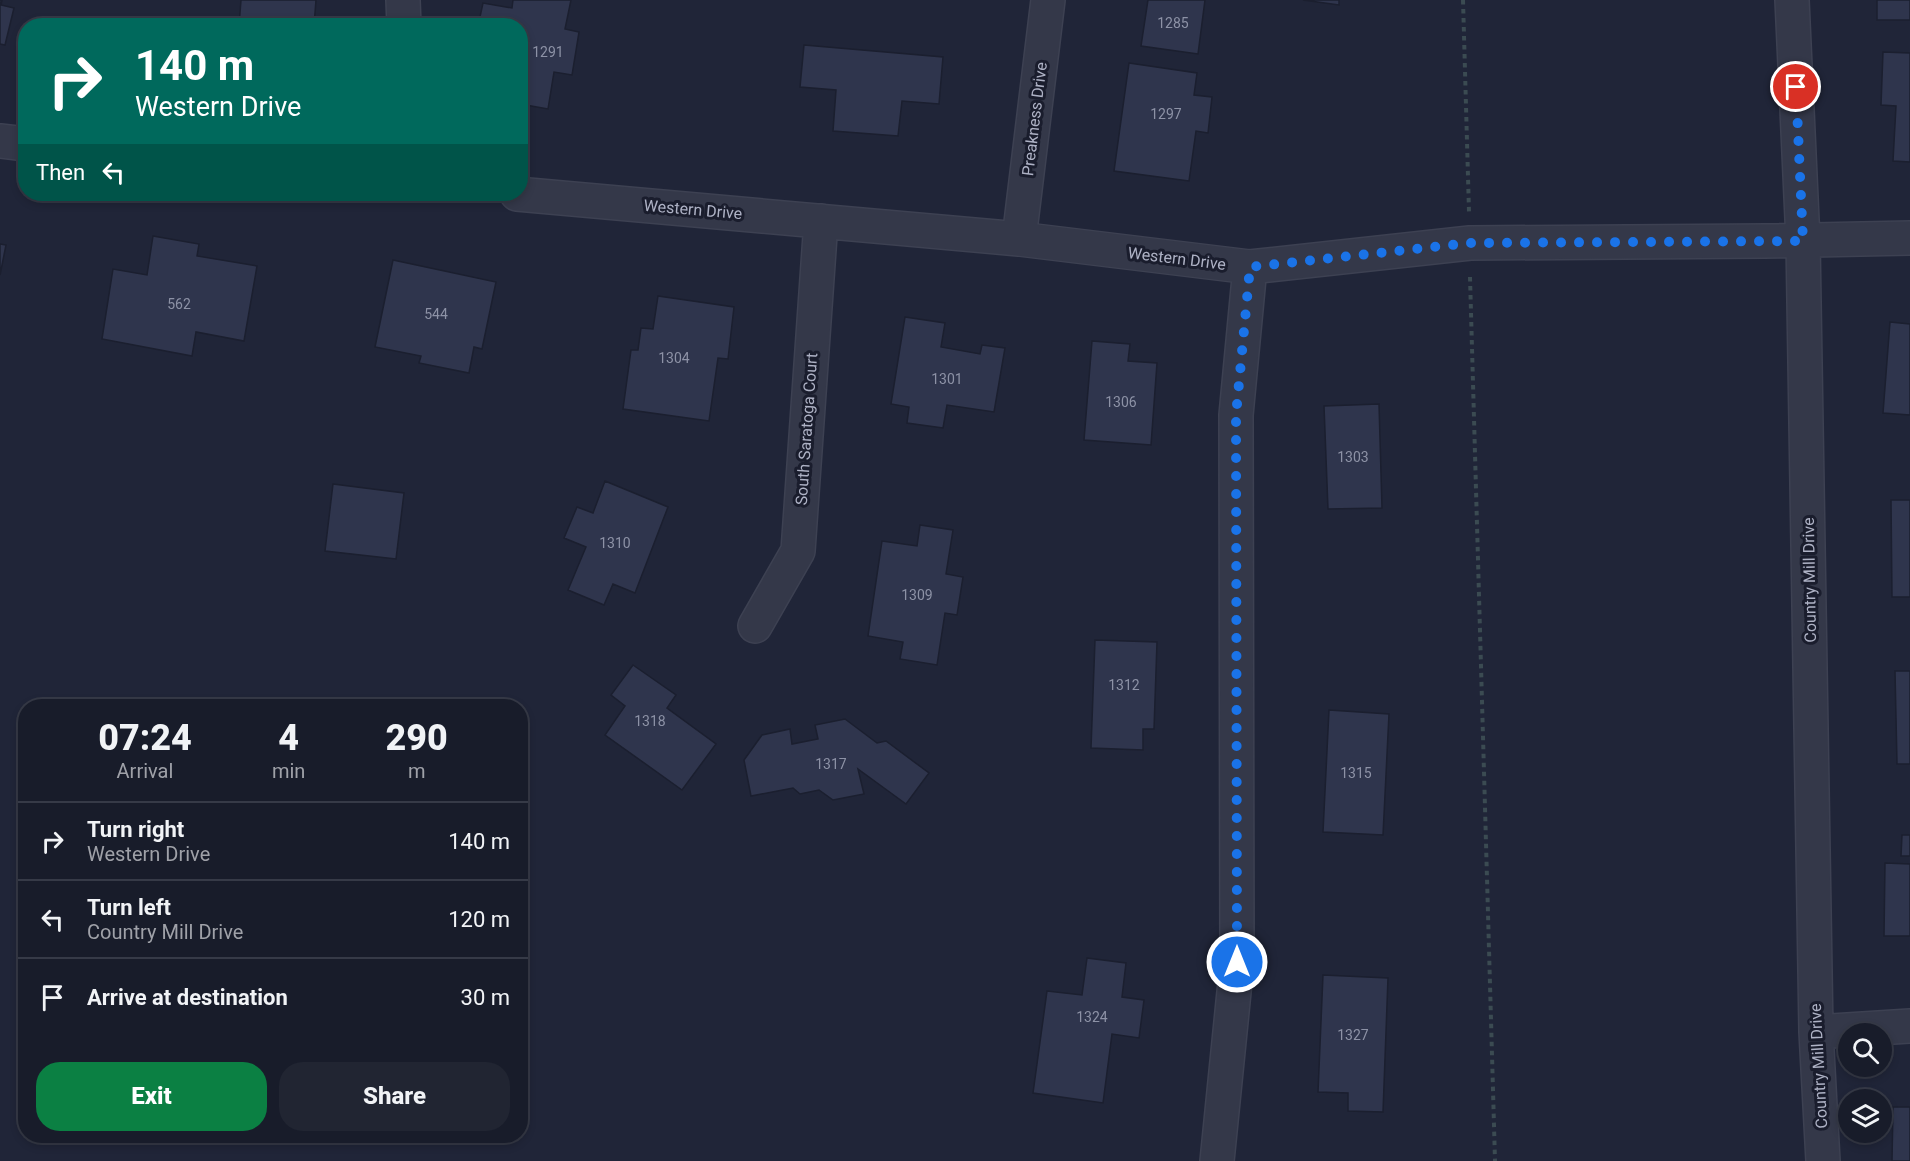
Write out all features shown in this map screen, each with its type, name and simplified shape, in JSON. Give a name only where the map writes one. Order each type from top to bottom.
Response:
[{"type":"street","points":[[403,0],[404,18]]},
{"type":"street","name":"Preakness Drive","points":[[1019,239],[1048,0]]},
{"type":"street","name":"Country Mill Drive","points":[[1792,0],[1803,241],[1816,1032],[1823,1161]]},
{"type":"street","points":[[0,141],[18,143]]},
{"type":"street","name":"Western Drive","points":[[528,195],[1019,239],[1250,267],[1470,243],[1910,238]]},
{"type":"street","name":"South Saratoga Court","points":[[755,626],[798,551],[821,221]]},
{"type":"street","points":[[1217,1161],[1237,962],[1236,415],[1250,267]]},
{"type":"street","points":[[1816,1032],[1910,1026]]},
{"type":"path","points":[[1463,0],[1469,220]]},
{"type":"path","points":[[1470,277],[1495,1161]]},
{"type":"building","points":[[0,0],[2,0],[1,5],[14,8],[5,45],[0,44]]},
{"type":"building","points":[[241,0],[316,0],[315,18],[240,18]]},
{"type":"building","points":[[513,0],[571,0],[565,29],[579,32],[572,75],[554,72],[548,109],[528,105],[528,18],[480,18],[483,3],[512,8]]},
{"type":"building","points":[[1148,0],[1205,0],[1198,54],[1141,46]]},
{"type":"building","points":[[1303,0],[1339,0],[1339,5]]},
{"type":"building","points":[[1877,0],[1910,0],[1910,20],[1877,20]]},
{"type":"building","points":[[804,45],[943,57],[939,104],[902,101],[898,136],[833,131],[836,90],[800,87]]},
{"type":"building","points":[[1883,52],[1910,53],[1910,162],[1893,161],[1896,106],[1881,105]]},
{"type":"building","points":[[1129,63],[1197,73],[1194,95],[1212,97],[1208,133],[1196,131],[1189,181],[1114,171]]},
{"type":"building","points":[[153,236],[199,244],[197,256],[257,266],[244,341],[196,332],[192,356],[102,339],[113,269],[147,275]]},
{"type":"building","points":[[0,244],[6,245],[0,275]]},
{"type":"building","points":[[393,260],[496,282],[482,349],[474,347],[469,373],[419,363],[421,356],[375,347]]},
{"type":"building","points":[[658,296],[734,307],[728,359],[718,358],[709,421],[623,409],[631,350],[638,350],[641,328],[653,329]]},
{"type":"building","points":[[905,317],[945,323],[941,347],[980,354],[982,345],[1005,348],[994,412],[947,405],[943,428],[907,423],[909,407],[891,404]]},
{"type":"building","points":[[1890,322],[1910,324],[1910,415],[1883,413]]},
{"type":"building","points":[[1092,341],[1130,344],[1128,361],[1157,363],[1151,445],[1084,440]]},
{"type":"building","points":[[1379,404],[1382,508],[1328,509],[1324,406]]},
{"type":"building","points":[[605,481],[668,507],[635,593],[613,584],[604,605],[568,590],[586,547],[564,538],[577,507],[593,513]]},
{"type":"building","points":[[333,484],[404,493],[396,559],[325,551]]},
{"type":"building","points":[[1891,500],[1910,500],[1910,597],[1892,597]]},
{"type":"building","points":[[920,525],[953,530],[946,574],[963,577],[957,615],[945,613],[937,665],[900,659],[903,642],[868,636],[882,541],[917,546]]},
{"type":"building","points":[[1095,640],[1157,642],[1154,729],[1143,729],[1143,750],[1091,748]]},
{"type":"building","points":[[633,665],[676,695],[667,708],[716,744],[682,790],[605,735],[625,706],[611,695]]},
{"type":"building","points":[[1895,671],[1910,671],[1910,764],[1897,764]]},
{"type":"building","points":[[1329,710],[1389,714],[1383,835],[1323,832]]},
{"type":"building","points":[[845,719],[877,743],[886,741],[929,773],[906,804],[858,769],[864,794],[833,800],[819,790],[800,794],[793,788],[751,796],[744,760],[762,735],[790,729],[792,744],[818,739],[815,725]]},
{"type":"building","points":[[1902,835],[1910,835],[1910,856],[1901,856]]},
{"type":"building","points":[[1885,863],[1910,864],[1910,936],[1884,936]]},
{"type":"building","points":[[1087,958],[1126,963],[1122,997],[1144,1000],[1139,1038],[1112,1034],[1103,1103],[1033,1093],[1047,991],[1082,995]]},
{"type":"building","points":[[1323,975],[1388,978],[1383,1112],[1348,1111],[1348,1093],[1318,1092]]},
{"type":"building","points":[[1893,1107],[1910,1107],[1910,1161],[1892,1161]]},
{"type":"route","points":[[1237,962],[1236,415],[1250,267],[1470,243],[1803,241],[1796,87]]}]
